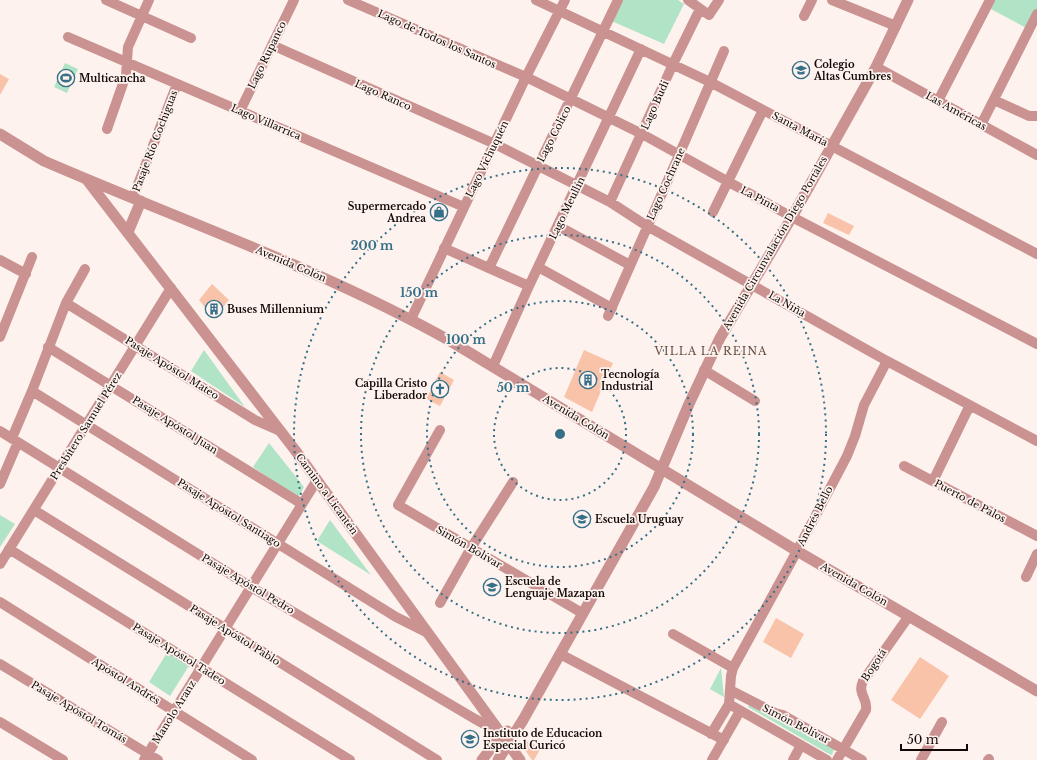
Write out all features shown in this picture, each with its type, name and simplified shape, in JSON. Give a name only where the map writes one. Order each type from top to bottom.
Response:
[{"type":"street","points":[[106,0],[191,38]]},
{"type":"street","points":[[107,129],[126,75],[128,48],[149,0]]},
{"type":"street","name":"Lago Rupanco","points":[[240,111],[294,0]]},
{"type":"street","name":"Lago de Todos los Santos","points":[[348,0],[526,77]]},
{"type":"street","name":"Santa María","points":[[536,0],[710,82],[1037,254]]},
{"type":"street","name":"Lago Vichuquén","points":[[411,319],[526,77],[565,0]]},
{"type":"street","name":"Lago Colico","points":[[489,268],[604,32],[618,0]]},
{"type":"street","points":[[688,0],[709,15],[719,0]]},
{"type":"street","points":[[804,16],[812,0]]},
{"type":"street","points":[[832,0],[896,26]]},
{"type":"street","name":"Avenida Circunvalación Diego Portales","points":[[498,760],[523,720],[654,487],[704,370],[720,338],[753,285],[876,67],[908,0]]},
{"type":"street","points":[[938,101],[990,0]]},
{"type":"street","name":"Lago Budi","points":[[610,202],[700,8]]},
{"type":"street","points":[[981,125],[1037,14]]},
{"type":"street","name":"Lago Villarrica","points":[[68,37],[464,207]]},
{"type":"street","name":"Lago Ranco","points":[[272,45],[495,144]]},
{"type":"street","name":"Lago Meullín","points":[[493,366],[529,286],[641,50]]},
{"type":"street","name":"Lago Cochrane","points":[[538,267],[610,312],[724,51]]},
{"type":"street","name":"Las Américas","points":[[876,67],[1037,155]]},
{"type":"street","name":"La Pinta","points":[[526,77],[642,134],[792,217],[1037,344]]},
{"type":"street","name":"Pasaje Río Cochiguas","points":[[137,199],[177,84]]},
{"type":"street","points":[[994,100],[1029,116],[1037,116]]},
{"type":"street","points":[[713,212],[763,110]]},
{"type":"street","name":"Avenida Colón","points":[[0,134],[44,161],[333,282],[411,319],[493,366],[797,551],[1037,689]]},
{"type":"street","name":"La Niña","points":[[495,144],[610,202],[648,226],[753,285],[887,360],[1037,441]]},
{"type":"street","name":"Camino a Licantén","points":[[86,179],[317,480],[520,760]]},
{"type":"street","points":[[128,232],[137,199]]},
{"type":"street","points":[[558,226],[630,265]]},
{"type":"street","points":[[444,248],[529,286]]},
{"type":"street","points":[[0,337],[3,319],[26,274],[32,257]]},
{"type":"street","points":[[0,260],[26,274]]},
{"type":"street","points":[[0,484],[48,347],[66,303],[85,269]]},
{"type":"street","name":"Presbítero Samuel Pérez","points":[[0,564],[171,288]]},
{"type":"street","name":"Pasaje Apóstol Mateo","points":[[66,303],[256,420],[280,431]]},
{"type":"street","name":"Pasaje Apóstol Juan","points":[[48,347],[302,504]]},
{"type":"street","name":"Andrés Bello","points":[[711,734],[729,704],[733,668],[797,551],[846,456],[855,436],[864,405],[887,360]]},
{"type":"street","points":[[704,370],[755,401]]},
{"type":"street","name":"Pasaje Apóstol Santiago","points":[[32,391],[396,617],[428,634]]},
{"type":"street","points":[[933,481],[970,405]]},
{"type":"street","name":"Simón Bolívar","points":[[440,430],[398,505],[582,613]]},
{"type":"street","name":"Pasaje Apóstol Pedro","points":[[0,431],[251,587],[500,733]]},
{"type":"street","name":"Puerto de Palos","points":[[904,466],[1037,536]]},
{"type":"street","name":"Manolo Aranz","points":[[146,757],[317,480]]},
{"type":"street","points":[[440,603],[471,548],[513,482]]},
{"type":"street","name":"Pasaje Apóstol Pablo","points":[[34,510],[437,760]]},
{"type":"street","name":"Pasaje Apóstol Tadeo","points":[[9,549],[350,760]]},
{"type":"street","points":[[1026,577],[1037,554]]},
{"type":"street","name":"Apóstol Andrés","points":[[0,602],[252,760]]},
{"type":"street","name":"Bogotá","points":[[837,760],[866,710],[866,703],[861,692],[863,681],[909,616]]},
{"type":"street","points":[[673,634],[733,668]]},
{"type":"street","points":[[560,654],[724,740]]},
{"type":"street","name":"Pasaje Apóstol Tomás","points":[[0,664],[146,757],[158,760]]},
{"type":"street","name":"Simón Bolívar","points":[[730,690],[775,713],[783,715],[862,760]]},
{"type":"street","name":"Simón Bolívar","points":[[729,704],[827,760]]},
{"type":"street","points":[[712,760],[740,711]]},
{"type":"street","name":"Avenida Circunvalación Diego Portales","points":[[482,760],[500,733],[523,720]]},
{"type":"street","points":[[0,722],[62,760]]},
{"type":"street","points":[[921,760],[942,722]]},
{"type":"street","points":[[793,760],[802,745]]},
{"type":"green space","points":[[616,0],[678,0],[684,4],[664,44],[607,19]]},
{"type":"green space","points":[[993,0],[1037,0],[1037,11],[1028,29],[989,8]]},
{"type":"green space","name":"Multicancha","points":[[65,63],[78,69],[67,93],[54,87]]},
{"type":"green space","points":[[204,350],[245,407],[191,371]]},
{"type":"green space","points":[[269,443],[304,487],[298,498],[253,467]]},
{"type":"green space","points":[[0,515],[15,524],[0,547]]},
{"type":"green space","points":[[330,520],[371,575],[317,541]]},
{"type":"green space","points":[[168,651],[190,664],[170,696],[149,682]]},
{"type":"green space","points":[[721,668],[724,697],[710,689]]},
{"type":"green space","points":[[750,703],[833,748],[832,755],[748,707]]},
{"type":"building","points":[[0,74],[9,79],[0,95]]},
{"type":"building","name":"Supermercado Andrea","points":[[435,204],[447,209],[443,219],[431,214]]},
{"type":"building","points":[[828,213],[854,226],[849,235],[823,223]]},
{"type":"building","name":"Buses Millennium","points":[[212,284],[229,300],[214,318],[199,300]]},
{"type":"building","name":"Tecnología Industrial","points":[[584,350],[613,363],[592,412],[564,397]]},
{"type":"building","name":"Capilla Cristo Liberador","points":[[440,372],[454,380],[440,406],[426,399]]},
{"type":"building","points":[[776,618],[804,634],[791,658],[763,642]]},
{"type":"building","points":[[920,657],[949,676],[920,719],[891,700]]},
{"type":"building","points":[[523,739],[541,748],[534,760],[532,760],[522,746]]},
{"type":"place","name":"Colegio Altas Cumbres","points":[[801,70]]},
{"type":"place","name":"Multicancha","points":[[66,78]]},
{"type":"place","name":"Supermercado Andrea","points":[[439,212]]},
{"type":"place","name":"Buses Millennium","points":[[214,309]]},
{"type":"place","name":"Tecnología Industrial","points":[[588,380]]},
{"type":"place","name":"Capilla Cristo Liberador","points":[[440,389]]},
{"type":"place","name":"Escuela Uruguay","points":[[582,519]]},
{"type":"place","name":"Escuela de Lenguaje Mazapan","points":[[492,587]]},
{"type":"place","name":"Instituto de Educacion Especial Curicó","points":[[470,739]]},
{"type":"district","name":"VILLA LA REINA","points":[[711,351]]}]
